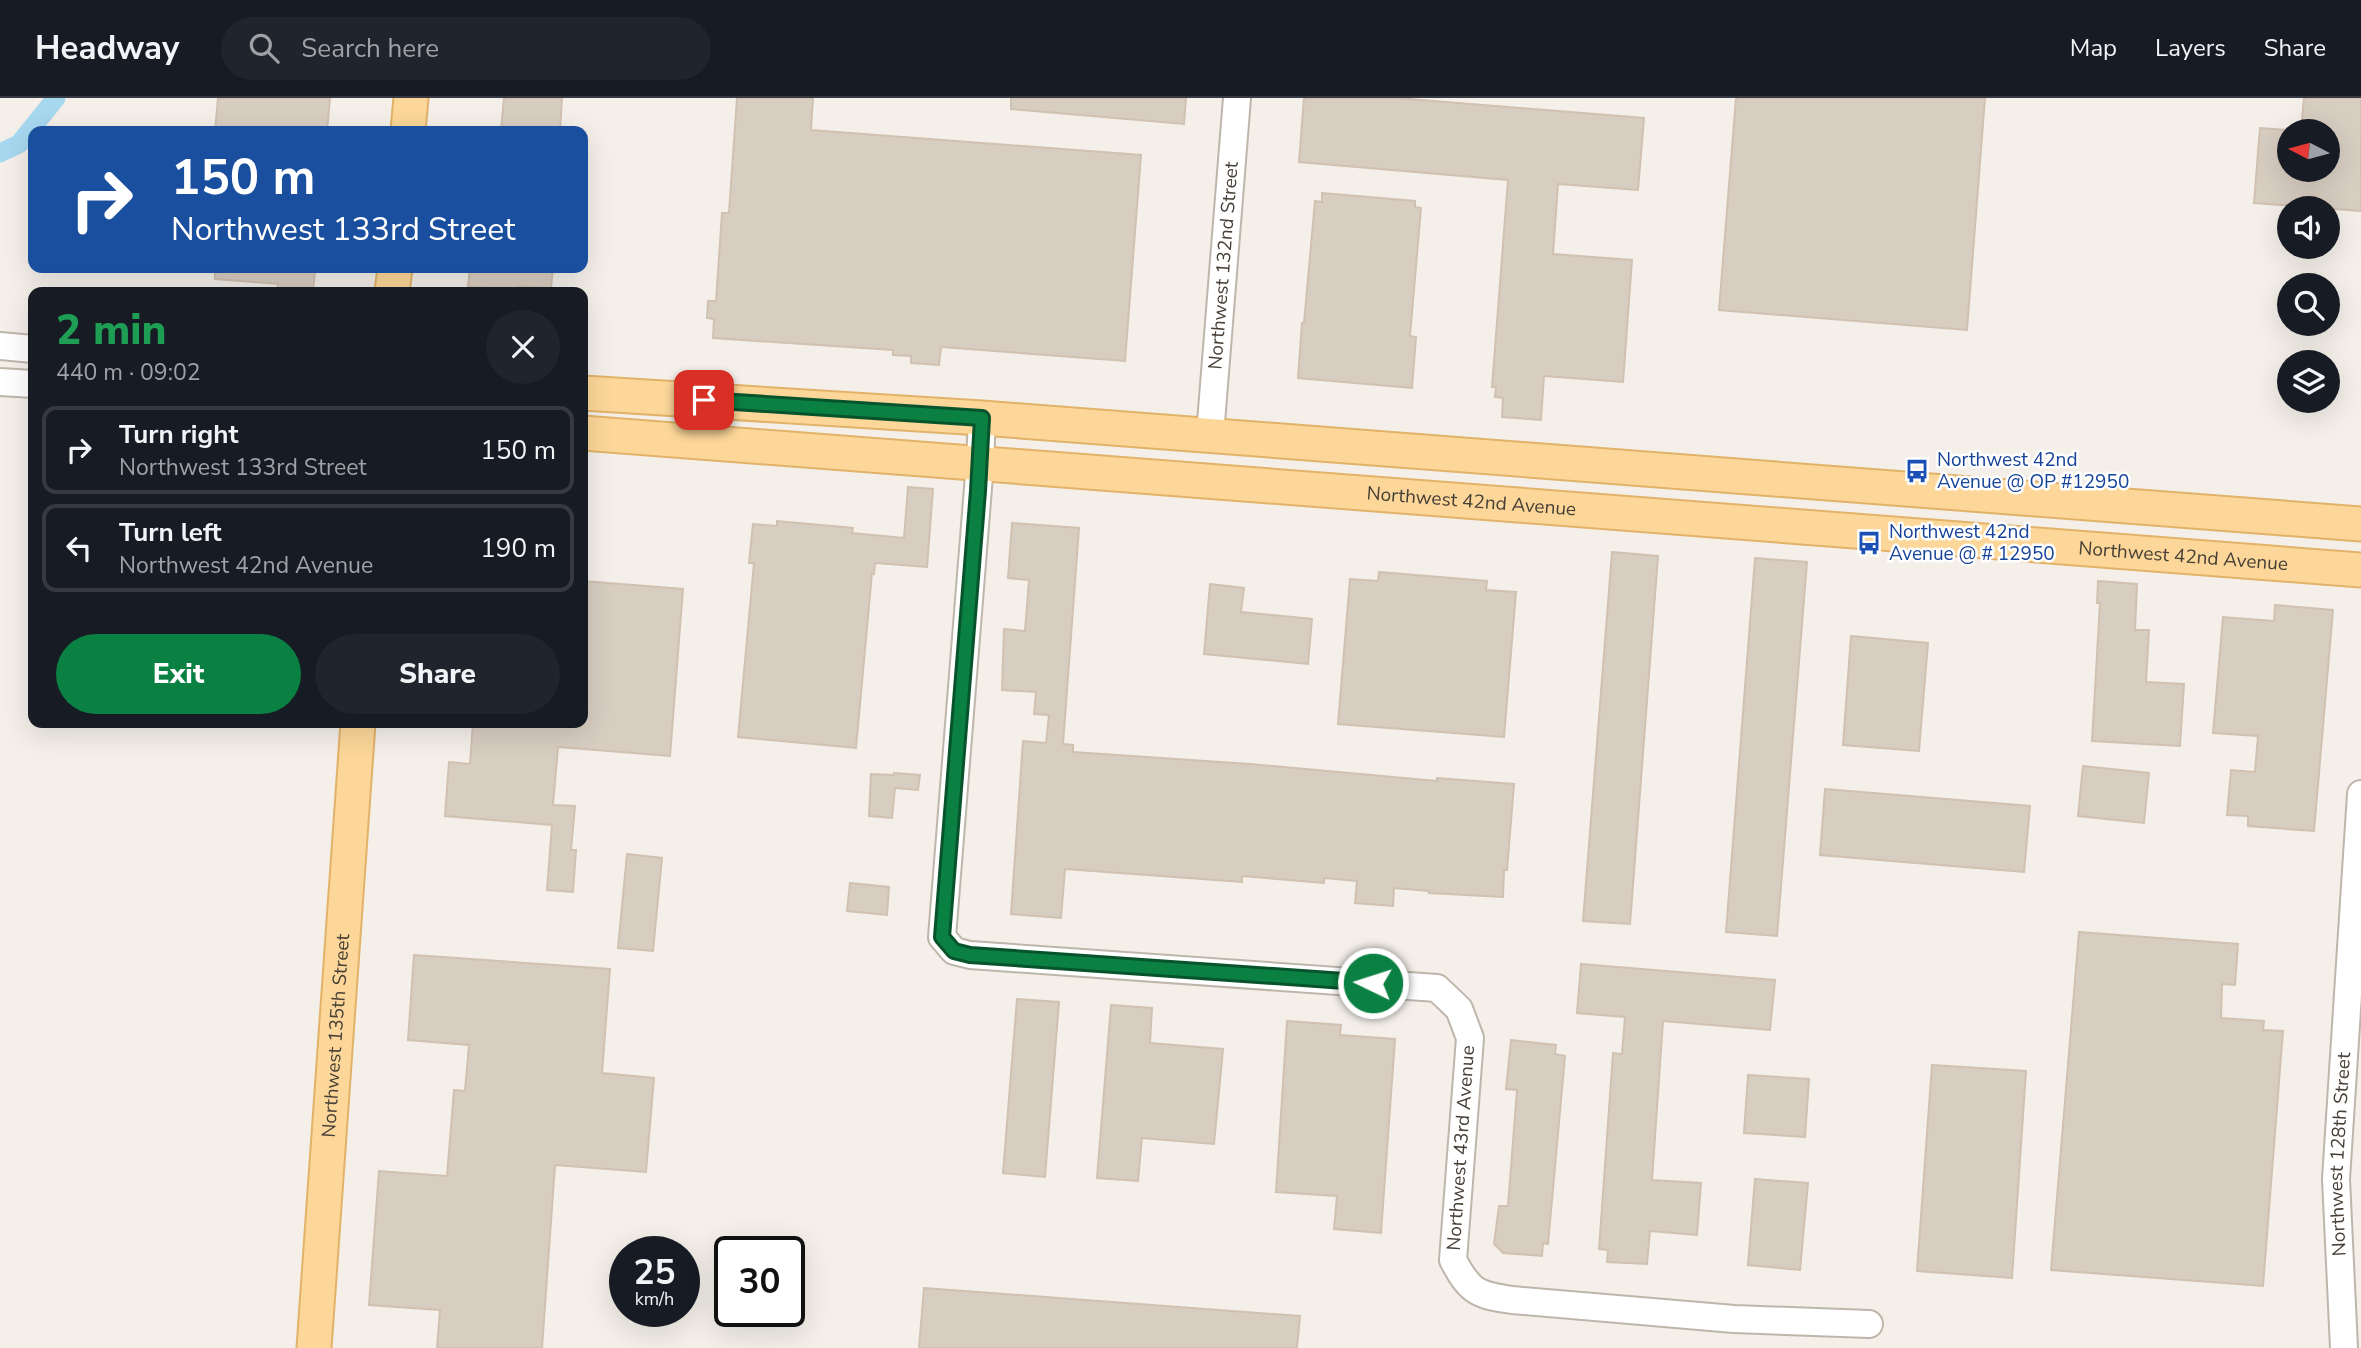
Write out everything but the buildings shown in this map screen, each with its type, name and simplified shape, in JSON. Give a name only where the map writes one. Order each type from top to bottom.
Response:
[{"type":"main road","points":[[408,126],[411,98]]},
{"type":"main road","points":[[588,393],[982,418],[2361,524]]},
{"type":"main road","name":"Northwest 42nd Avenue","points":[[588,433],[2361,570]]},
{"type":"main road","points":[[1207,481],[1210,435]]},
{"type":"main road","points":[[1961,539],[1962,493]]},
{"type":"main road","points":[[2167,555],[2171,510]]},
{"type":"main road","name":"Northwest 135th Street","points":[[314,1348],[358,728]]},
{"type":"street","name":"Northwest 132nd Street","points":[[1210,435],[1237,98]]},
{"type":"street","points":[[0,346],[28,349]]},
{"type":"street","points":[[0,382],[28,384]]},
{"type":"street","points":[[980,463],[982,418]]},
{"type":"street","name":"Northwest 43rd Avenue","points":[[980,463],[942,937],[954,951],[970,955],[1437,988],[1459,1009],[1470,1038],[1452,1260],[1465,1282],[1483,1296],[1513,1300],[1734,1319],[1869,1324]]},
{"type":"street","name":"Northwest 128th Street","points":[[2344,1348],[2336,1179],[2361,794]]},
{"type":"waterway","points":[[33,126],[56,98]]},
{"type":"waterway","points":[[0,153],[19,144],[28,133]]},
{"type":"place","name":"Northwest 42nd Avenue @ OP #12950","points":[[1917,471]]},
{"type":"place","name":"Northwest 42nd Avenue @ # 12950","points":[[1869,543]]},
{"type":"route","points":[[704,400],[982,418],[942,937],[954,951],[970,955],[1373,983]]}]
